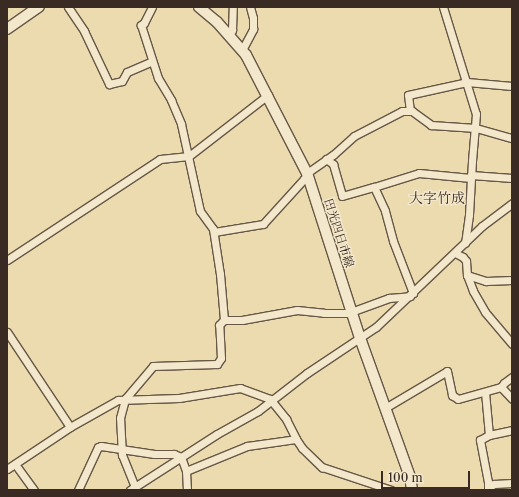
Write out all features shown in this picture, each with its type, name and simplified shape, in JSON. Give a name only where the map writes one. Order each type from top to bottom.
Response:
[{"type":"main road","points":[[7,29],[39,7]]},
{"type":"main road","name":"田光四日市線","points":[[199,7],[217,22],[246,54],[308,176],[351,312],[410,477],[412,490]]},
{"type":"street","points":[[68,7],[84,31],[109,84],[122,81],[127,72],[151,62]]},
{"type":"street","points":[[152,7],[144,23],[141,25],[151,62],[181,124],[200,212],[210,224],[214,232],[220,274],[224,320]]},
{"type":"street","points":[[229,36],[232,30],[232,7]]},
{"type":"street","points":[[242,50],[253,29],[253,18],[250,7]]},
{"type":"street","points":[[443,7],[476,114],[471,176],[470,215],[465,243]]},
{"type":"street","points":[[410,111],[408,95],[467,82],[512,86]]},
{"type":"street","points":[[7,260],[160,159],[189,156],[268,95]]},
{"type":"street","points":[[214,232],[262,224],[304,179],[326,160],[358,134],[398,113],[410,111],[431,124],[476,128],[512,138]]},
{"type":"street","points":[[326,160],[333,164],[342,196],[419,174],[512,178]]},
{"type":"street","points":[[374,187],[385,211],[393,241],[411,295]]},
{"type":"street","points":[[411,295],[389,298],[351,312],[324,313],[296,310],[242,320],[224,320],[219,325],[221,358],[217,364],[153,366],[125,399],[120,418],[121,449],[123,459],[135,488],[221,431],[272,402],[307,373],[376,327],[411,295],[482,226],[512,202]]},
{"type":"street","points":[[455,253],[463,257],[466,261],[467,275],[473,291],[486,312],[512,344]]},
{"type":"street","points":[[467,275],[486,281],[512,280]]},
{"type":"street","points":[[7,332],[70,427]]},
{"type":"street","points":[[385,408],[447,371],[452,395],[458,399],[501,387],[506,380],[512,377]]},
{"type":"street","points":[[501,387],[512,399]]},
{"type":"street","points":[[7,470],[70,427],[113,402],[125,399],[179,398],[240,388],[267,397],[286,419],[296,439],[309,455],[322,467],[391,490]]},
{"type":"street","points":[[485,392],[489,435]]},
{"type":"street","points":[[512,430],[489,435],[482,438],[480,442],[488,488],[494,484],[512,483]]},
{"type":"street","points":[[186,471],[247,446],[296,439]]},
{"type":"street","points":[[78,490],[98,447],[174,454],[181,457],[186,471],[187,490]]},
{"type":"street","points":[[16,464],[34,490]]},
{"type":"district","name":"大字竹成","points":[[437,198]]}]
